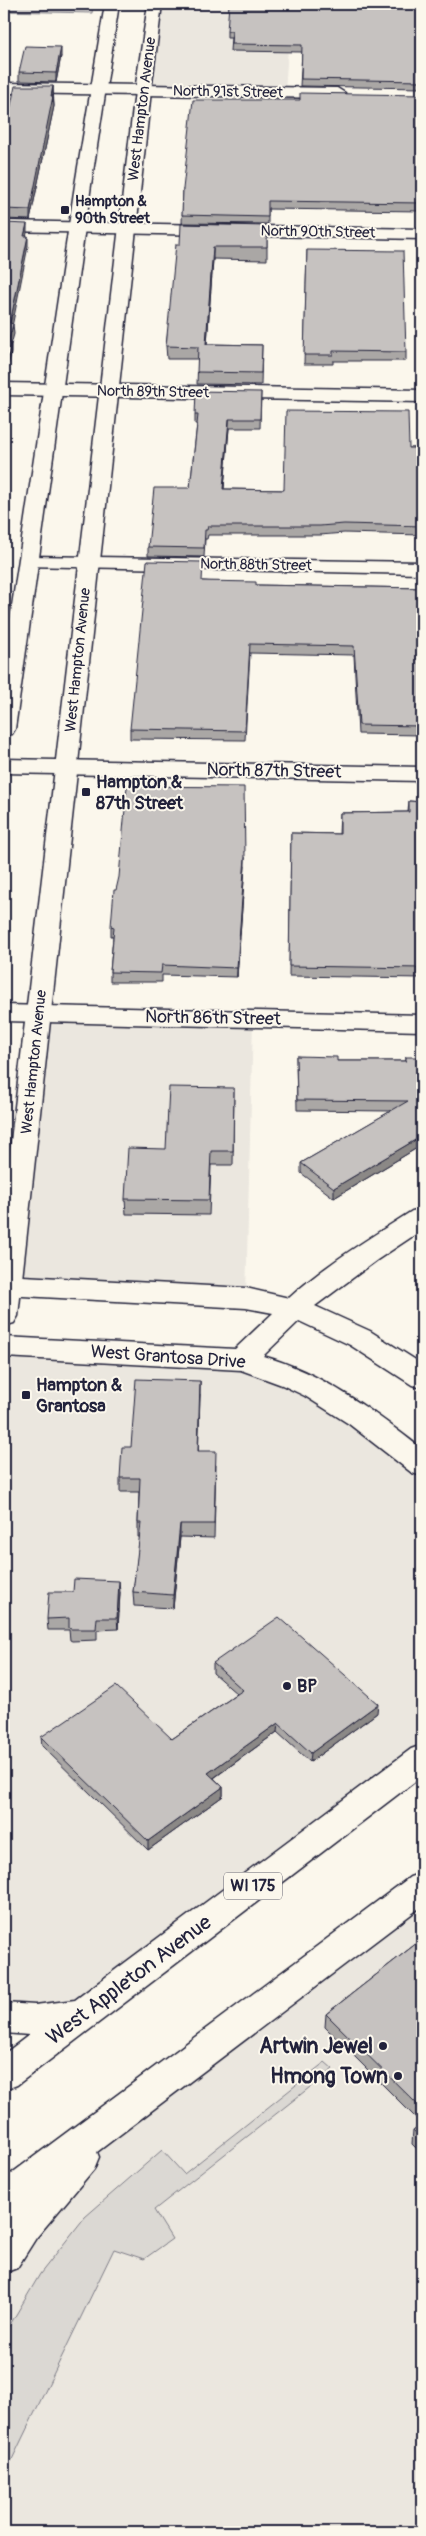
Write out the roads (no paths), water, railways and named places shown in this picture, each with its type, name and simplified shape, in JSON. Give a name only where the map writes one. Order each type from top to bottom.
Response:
[{"type":"main road","points":[[4,729],[30,562],[76,228],[112,4]]},
{"type":"main road","name":"West Hampton Avenue","points":[[4,1316],[6,1285],[40,1014],[143,90],[156,4]]},
{"type":"main road","name":"North 91st Street","points":[[4,88],[354,94]]},
{"type":"main road","name":"North 90th Street","points":[[4,226],[422,234]]},
{"type":"main road","name":"North 89th Street","points":[[4,389],[422,396]]},
{"type":"main road","name":"North 88th Street","points":[[30,562],[422,568]]},
{"type":"main road","name":"North 87th Street","points":[[4,766],[422,774]]},
{"type":"main road","name":"North 86th Street","points":[[4,1014],[422,1023]]},
{"type":"main road","points":[[241,1360],[295,1308],[342,1270],[422,1218]]},
{"type":"main road","points":[[6,1285],[246,1298],[295,1308],[346,1329],[377,1346],[422,1378]]},
{"type":"main road","name":"West Grantosa Drive","points":[[4,1347],[241,1360],[287,1374],[318,1388],[422,1466]]},
{"type":"main road","name":"West Appleton Avenue","points":[[4,2074],[422,1758]]},
{"type":"main road","points":[[4,2201],[422,1887]]},
{"type":"main road","points":[[4,2018],[35,2020],[83,2014]]},
{"type":"main road","points":[[4,2256],[23,2226],[106,2125]]},
{"type":"place","name":"Hampton & 90th Street","points":[[65,210]]},
{"type":"place","name":"Hampton & 87th Street","points":[[86,792]]},
{"type":"place","name":"Hampton & Grantosa","points":[[26,1395]]},
{"type":"place","name":"BP","points":[[287,1686]]},
{"type":"place","name":"Artwin Jewel","points":[[383,2046]]},
{"type":"place","name":"Hmong Town","points":[[398,2076]]}]
